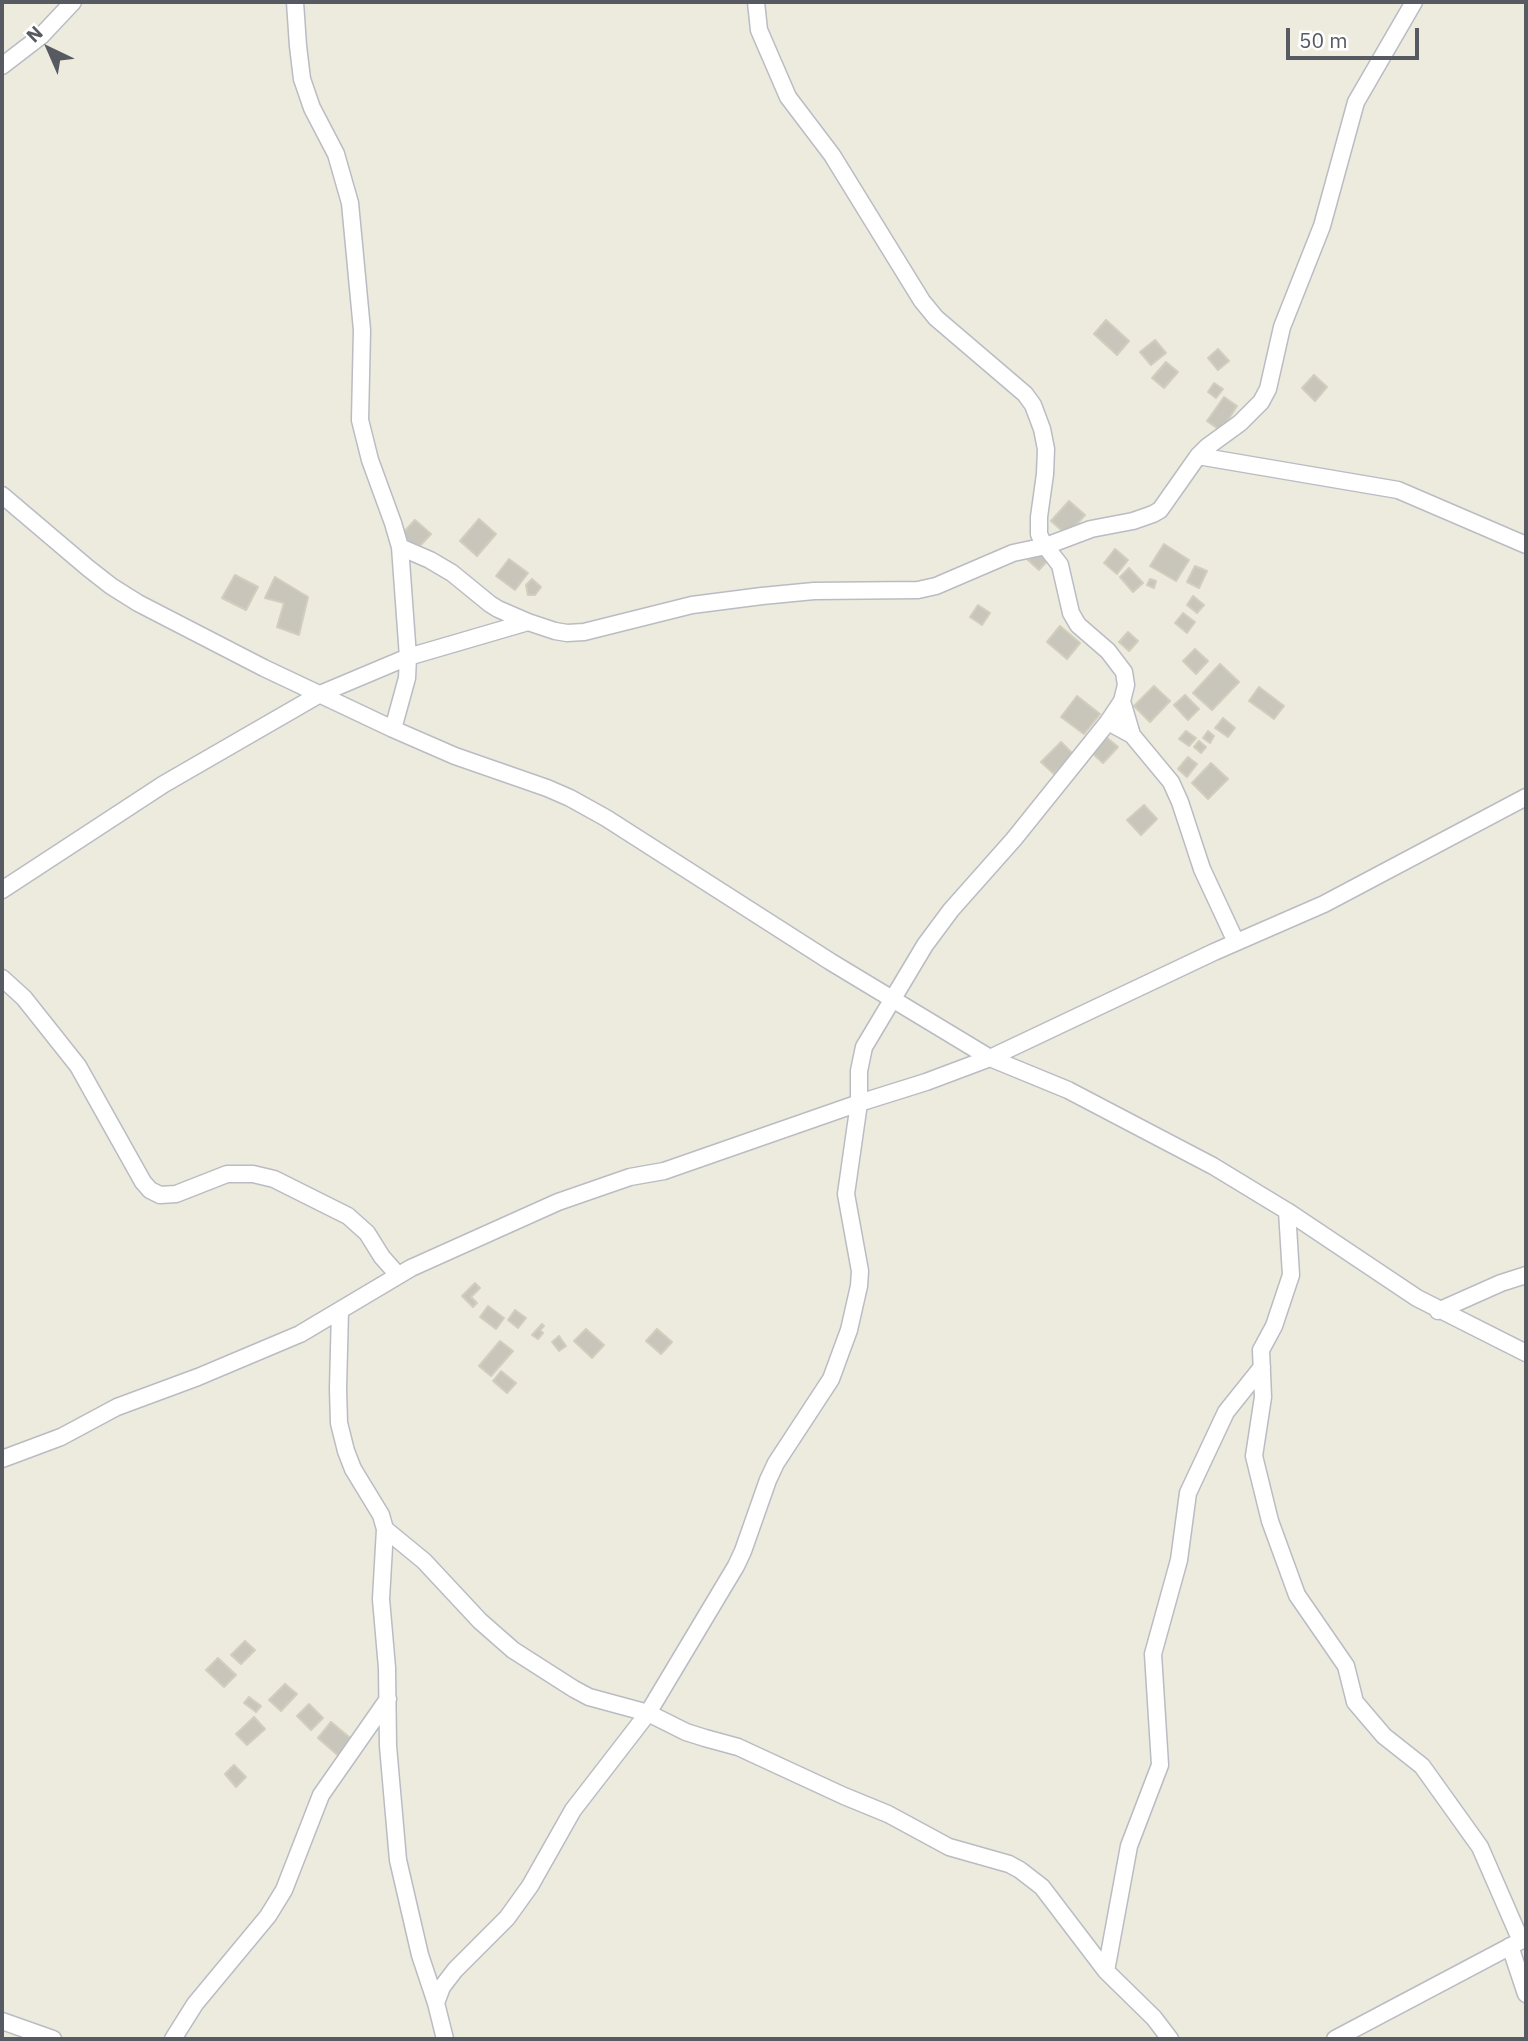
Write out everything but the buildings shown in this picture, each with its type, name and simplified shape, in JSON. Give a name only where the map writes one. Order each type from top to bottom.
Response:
[{"type":"street","points":[[2,66],[41,36],[73,2]]},
{"type":"street","points":[[295,2],[302,79],[312,108],[337,154],[350,203],[362,330],[360,420],[370,460],[400,547],[408,657],[407,678],[393,729]]},
{"type":"street","points":[[436,2003],[442,1987],[455,1970],[507,1918],[530,1886],[573,1810],[648,1713],[736,1566],[776,1463],[831,1379],[849,1329],[859,1286],[860,1272],[846,1194],[864,1047],[925,945],[951,910],[1014,839],[1108,722],[1122,701],[1126,685],[1124,672],[1108,651],[1079,625],[1071,613],[1060,565],[1039,534],[1046,449],[1033,405],[1025,394],[936,318],[922,301],[832,155],[788,97],[759,30],[756,2]]},
{"type":"street","points":[[400,547],[452,573],[489,604],[555,631],[584,632],[692,605],[762,596],[814,591],[918,590],[936,586],[1013,553],[1046,546],[1080,533],[1153,514],[1160,510],[1198,456],[1240,423],[1261,402],[1268,389],[1282,327],[1322,226],[1356,102],[1414,2]]},
{"type":"street","points":[[1198,456],[1398,489],[1526,545]]},
{"type":"street","points":[[2,495],[111,586],[183,626],[393,729],[455,756],[570,798],[990,1058],[1068,1090],[1213,1166],[1287,1211],[1369,1268],[1438,1311],[1526,1353]]},
{"type":"street","points":[[2,890],[164,784],[320,694],[408,657],[528,622]]},
{"type":"street","points":[[1122,701],[1132,735]]},
{"type":"street","points":[[1108,722],[1132,735],[1171,782],[1202,869],[1236,942]]},
{"type":"street","points":[[2,1459],[70,1433],[117,1407],[300,1334],[398,1275],[526,1215],[568,1198],[631,1177],[664,1171],[990,1058],[1336,898],[1526,797]]},
{"type":"street","points":[[2,978],[24,998],[78,1066],[150,1190],[160,1195],[176,1194],[227,1174],[253,1174],[274,1179],[348,1216],[368,1233],[382,1257],[398,1275]]},
{"type":"street","points":[[1287,1211],[1291,1275],[1275,1326],[1261,1350],[1263,1397],[1254,1455],[1270,1521],[1297,1595],[1346,1666],[1355,1702],[1384,1737],[1422,1766],[1480,1847],[1519,1942],[1526,1994]]},
{"type":"street","points":[[1438,1311],[1526,1275]]},
{"type":"street","points":[[340,1310],[339,1423],[353,1469],[381,1515],[385,1529],[381,1599],[387,1657],[388,1746],[398,1860],[420,1955],[445,2039]]},
{"type":"street","points":[[1106,1971],[1129,1846],[1160,1765],[1153,1654],[1179,1560],[1188,1493],[1226,1412],[1262,1367]]},
{"type":"street","points":[[385,1529],[424,1561],[480,1621],[522,1657],[589,1697],[648,1713],[686,1732],[738,1747],[888,1814],[949,1847],[1009,1864],[1020,1870],[1046,1892],[1106,1971],[1154,2018],[1170,2039]]},
{"type":"street","points":[[173,2039],[195,2004],[268,1916],[284,1890],[321,1796],[388,1699]]},
{"type":"street","points":[[1335,2039],[1519,1942],[1526,1924]]},
{"type":"street","points":[[2,2021],[53,2039]]}]
